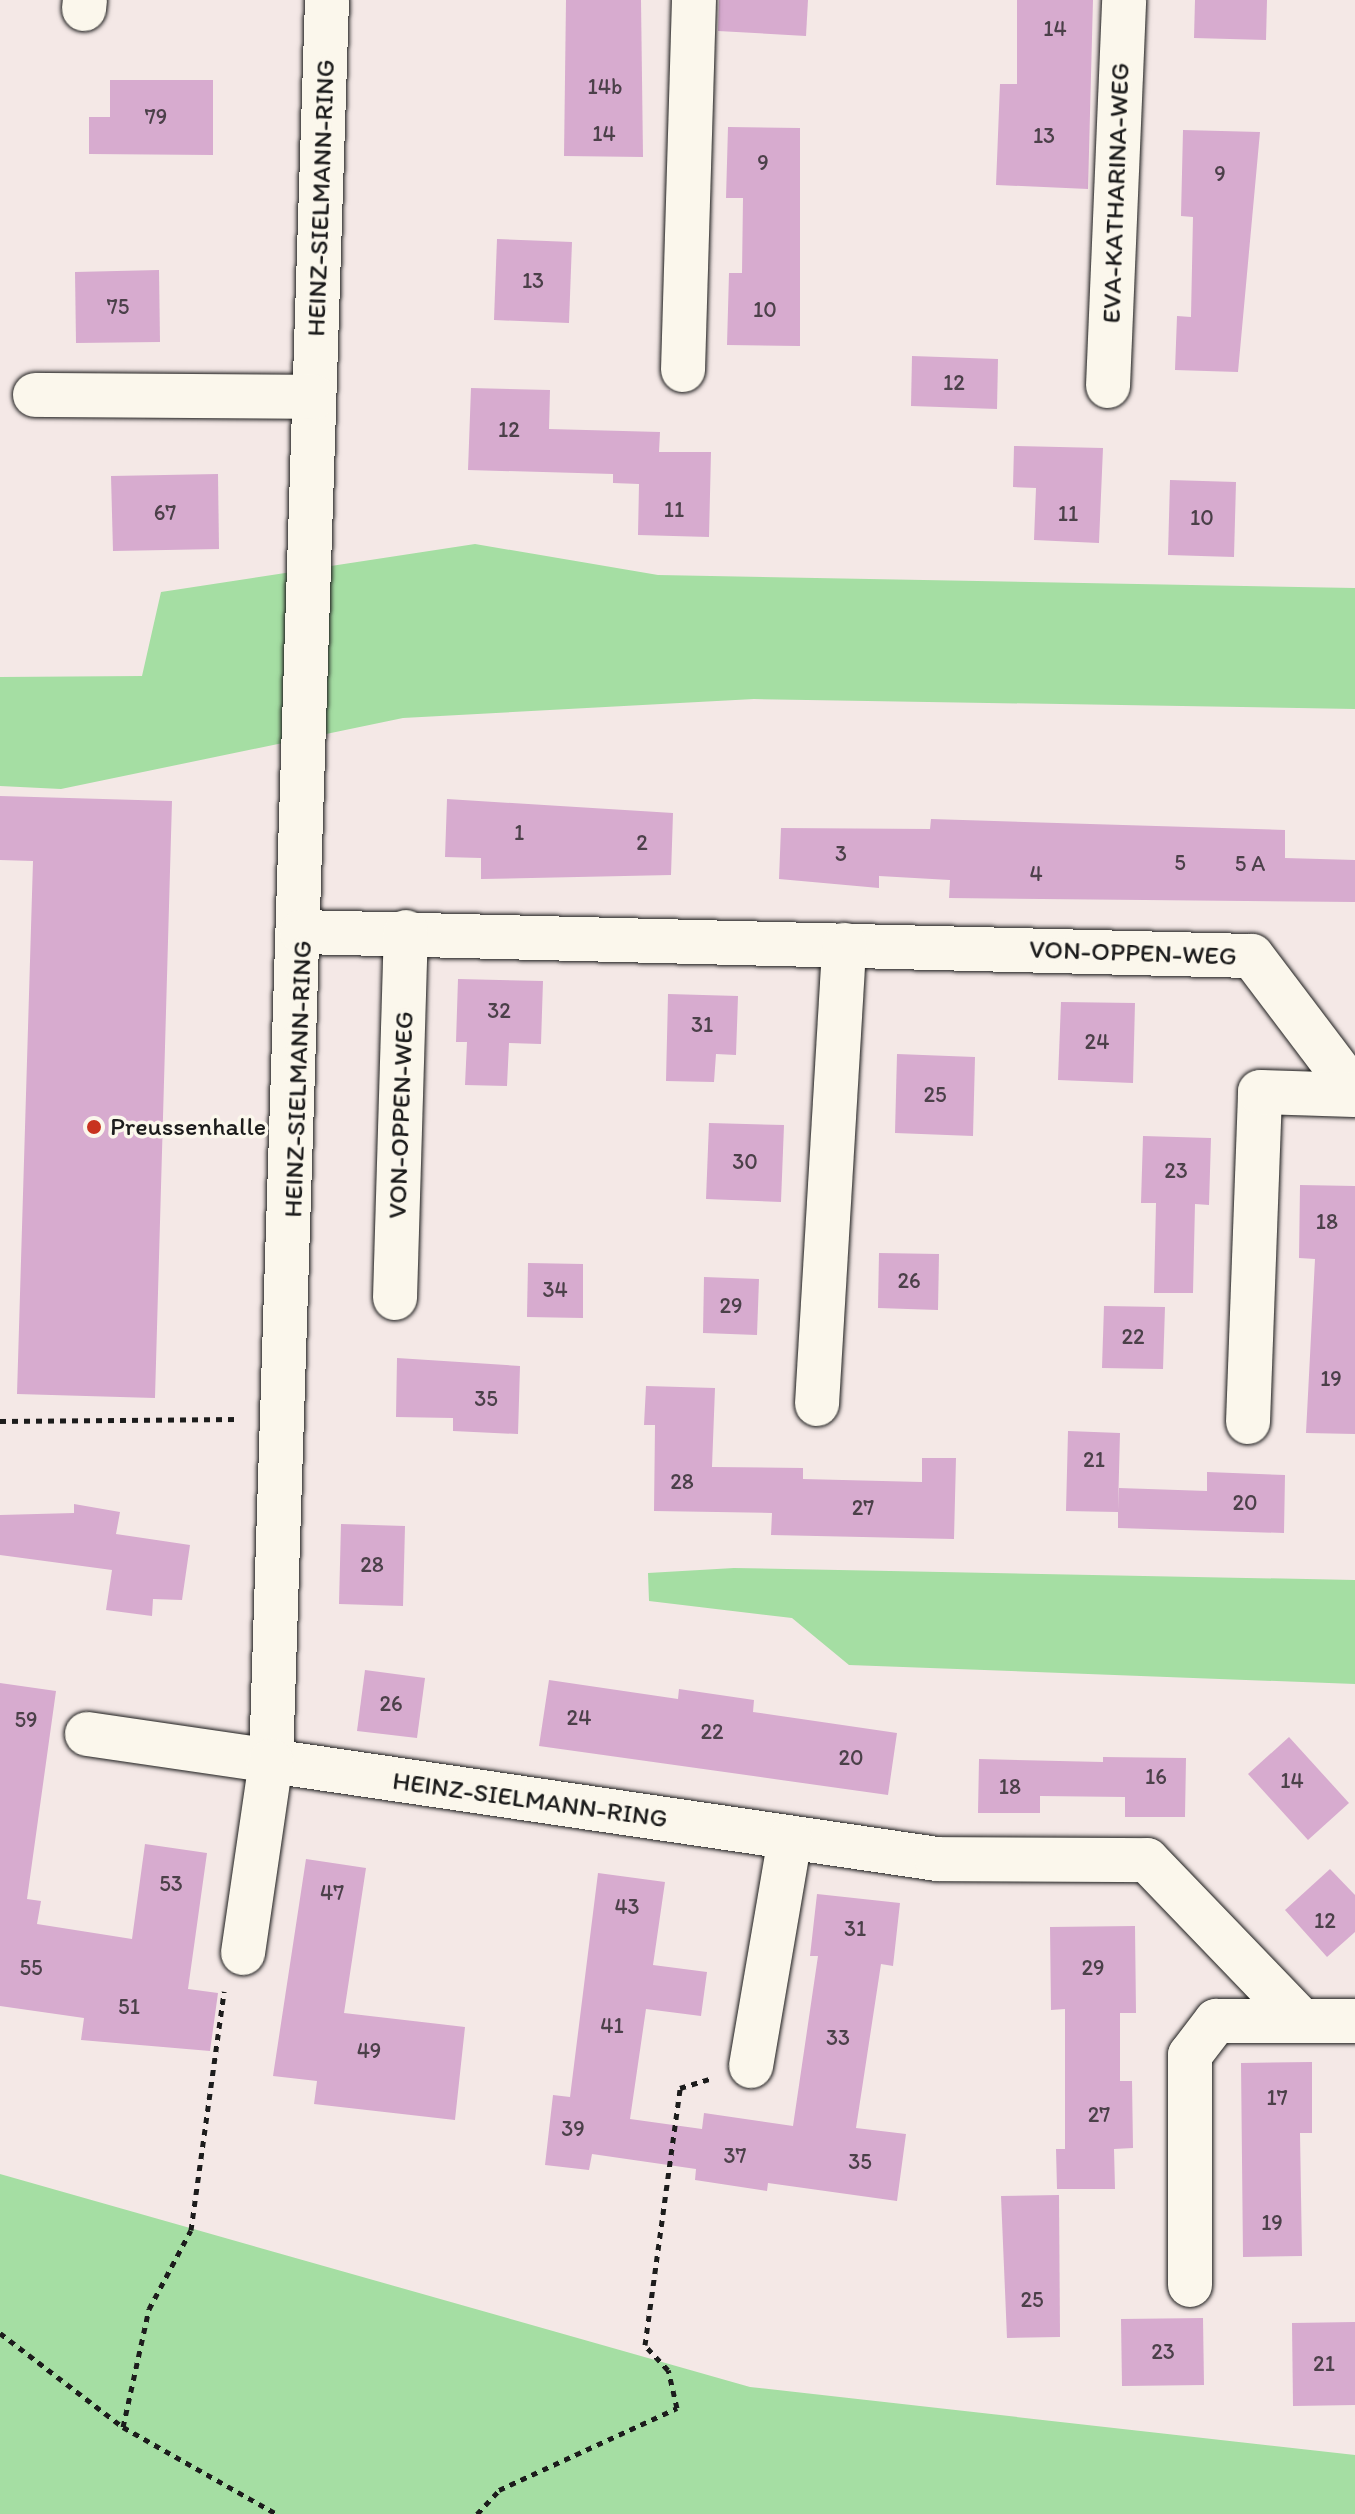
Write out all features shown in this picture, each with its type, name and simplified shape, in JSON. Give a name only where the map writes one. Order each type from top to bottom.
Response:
[{"type":"street","name":"HEINZ-SIELMANN-RING","points":[[243,1953],[271,1761],[288,1419],[327,0]]},
{"type":"street","points":[[683,370],[694,0]]},
{"type":"street","name":"EVA-KATHARINA-WEG","points":[[1108,386],[1124,0]]},
{"type":"street","points":[[35,395],[314,397]]},
{"type":"street","name":"VON-OPPEN-WEG","points":[[302,932],[406,932],[1252,956],[1355,1094]]},
{"type":"street","name":"VON-OPPEN-WEG","points":[[395,1298],[406,932]]},
{"type":"street","points":[[817,1404],[844,945]]},
{"type":"street","name":"VON-OPPEN-WEG","points":[[1248,1422],[1260,1092],[1355,1094]]},
{"type":"street","name":"HEINZ-SIELMANN-RING","points":[[87,1734],[937,1859],[1147,1860],[1302,2021]]},
{"type":"street","points":[[751,2066],[790,1839]]},
{"type":"street","points":[[1190,2285],[1190,2055],[1216,2021],[1355,2021]]},
{"type":"path","points":[[0,1421],[288,1419]]},
{"type":"path","points":[[123,2427],[149,2309],[191,2230],[227,1970],[243,1953]]},
{"type":"path","points":[[477,2514],[499,2490],[677,2408],[668,2370],[645,2345],[680,2088],[751,2066]]},
{"type":"path","points":[[0,2333],[123,2427],[277,2514]]},
{"type":"green space","points":[[475,544],[658,575],[1355,588],[1355,709],[754,699],[403,718],[61,789],[0,786],[0,677],[142,676],[161,592]]},
{"type":"green space","points":[[734,1568],[1355,1580],[1355,1684],[849,1665],[792,1618],[649,1601],[648,1573]]},
{"type":"green space","points":[[0,2174],[750,2387],[1355,2455],[1355,2514],[0,2514]]},
{"type":"building","points":[[566,0],[641,0],[643,157],[564,156]]},
{"type":"building","points":[[719,0],[808,0],[806,36],[718,31]]},
{"type":"building","points":[[1017,0],[1093,0],[1088,189],[996,185],[1000,84],[1017,84]]},
{"type":"building","points":[[1195,0],[1267,0],[1266,40],[1194,38]]},
{"type":"building","points":[[110,80],[213,80],[213,155],[89,154],[89,117],[110,117]]},
{"type":"building","points":[[728,127],[800,128],[800,346],[727,345],[729,273],[742,273],[743,198],[726,198]]},
{"type":"building","points":[[1183,130],[1260,132],[1238,372],[1175,370],[1177,316],[1191,317],[1193,217],[1181,216]]},
{"type":"building","points":[[497,239],[572,242],[569,323],[494,320]]},
{"type":"building","points":[[159,270],[160,342],[76,343],[75,272]]},
{"type":"building","points":[[912,356],[998,359],[997,409],[911,406]]},
{"type":"building","points":[[471,388],[550,390],[549,429],[660,432],[659,452],[711,452],[709,537],[638,535],[639,484],[613,483],[613,474],[468,470]]},
{"type":"building","points":[[1014,446],[1103,448],[1099,543],[1034,540],[1036,488],[1013,487]]},
{"type":"building","points":[[218,474],[219,549],[113,551],[111,476]]},
{"type":"building","points":[[1170,480],[1236,482],[1234,557],[1168,555]]},
{"type":"building","name":"Preussenhalle","points":[[0,796],[172,801],[155,1398],[17,1394],[33,861],[0,860]]},
{"type":"building","points":[[447,799],[673,813],[671,875],[481,879],[481,858],[445,857]]},
{"type":"building","points":[[931,819],[1285,830],[1285,858],[1355,860],[1355,902],[949,898],[950,880],[879,876],[879,888],[779,879],[781,828],[930,829]]},
{"type":"building","points":[[458,979],[543,981],[541,1044],[509,1043],[507,1086],[465,1085],[467,1042],[456,1042]]},
{"type":"building","points":[[668,994],[738,996],[736,1055],[716,1054],[714,1082],[666,1081]]},
{"type":"building","points":[[1061,1002],[1135,1003],[1133,1083],[1058,1080]]},
{"type":"building","points":[[897,1054],[975,1057],[973,1136],[895,1133]]},
{"type":"building","points":[[709,1123],[784,1125],[781,1202],[706,1199]]},
{"type":"building","points":[[1143,1136],[1211,1138],[1209,1205],[1195,1204],[1193,1293],[1154,1293],[1156,1203],[1141,1203]]},
{"type":"building","points":[[1300,1185],[1355,1186],[1355,1434],[1306,1433],[1315,1259],[1299,1258]]},
{"type":"building","points":[[879,1253],[939,1254],[938,1310],[878,1308]]},
{"type":"building","points":[[528,1263],[583,1264],[583,1318],[527,1317]]},
{"type":"building","points":[[704,1277],[759,1279],[757,1335],[703,1333]]},
{"type":"building","points":[[1104,1306],[1165,1307],[1163,1369],[1102,1368]]},
{"type":"building","points":[[397,1358],[520,1366],[518,1434],[453,1431],[453,1418],[396,1417]]},
{"type":"building","points":[[646,1386],[715,1388],[712,1467],[803,1468],[803,1479],[922,1482],[922,1458],[956,1458],[954,1539],[771,1535],[772,1513],[654,1511],[655,1425],[644,1425]]},
{"type":"building","points":[[1068,1431],[1120,1433],[1118,1510],[1119,1488],[1207,1491],[1207,1472],[1285,1475],[1284,1533],[1118,1528],[1118,1512],[1066,1511]]},
{"type":"building","points":[[74,1504],[120,1512],[116,1534],[190,1545],[182,1600],[153,1599],[152,1616],[106,1610],[112,1570],[0,1555],[0,1515],[74,1513]]},
{"type":"building","points":[[341,1524],[405,1526],[403,1606],[339,1604]]},
{"type":"building","points":[[365,1670],[425,1678],[417,1738],[357,1731]]},
{"type":"building","points":[[549,1680],[678,1699],[679,1689],[754,1700],[753,1712],[897,1733],[888,1795],[539,1746]]},
{"type":"building","points":[[0,1683],[56,1691],[27,1899],[41,1901],[37,1924],[132,1939],[145,1844],[207,1853],[188,1989],[218,1993],[210,2051],[81,2040],[84,2018],[0,2006]]},
{"type":"building","points":[[1289,1737],[1349,1803],[1308,1840],[1248,1774]]},
{"type":"building","points":[[1103,1757],[1186,1758],[1185,1817],[1125,1817],[1125,1797],[1040,1796],[1040,1813],[978,1813],[979,1759],[1103,1762]]},
{"type":"building","points":[[306,1859],[366,1868],[344,2013],[465,2027],[455,2120],[314,2104],[317,2081],[273,2076]]},
{"type":"building","points":[[1330,1869],[1355,1895],[1355,1932],[1327,1957],[1285,1910]]},
{"type":"building","points":[[598,1873],[665,1882],[653,1965],[707,1972],[701,2016],[646,2009],[630,2119],[702,2129],[704,2113],[793,2126],[818,1956],[810,1956],[817,1894],[900,1903],[893,1966],[881,1964],[856,2128],[906,2134],[897,2201],[768,2183],[767,2191],[695,2180],[696,2169],[592,2154],[589,2170],[545,2165],[553,2095],[570,2097]]},
{"type":"building","points":[[1135,1926],[1136,2013],[1120,2013],[1120,2081],[1132,2081],[1133,2148],[1114,2149],[1115,2189],[1057,2189],[1056,2149],[1065,2149],[1065,2009],[1051,2010],[1050,1927]]},
{"type":"building","points":[[1312,2062],[1312,2133],[1300,2133],[1302,2256],[1243,2257],[1241,2063]]},
{"type":"building","points":[[1059,2195],[1060,2337],[1007,2338],[1001,2196]]},
{"type":"building","points":[[1203,2318],[1204,2385],[1122,2386],[1121,2319]]},
{"type":"building","points":[[1355,2322],[1355,2405],[1293,2406],[1292,2323]]},
{"type":"place","name":"Preussenhalle","points":[[94,1127]]}]
